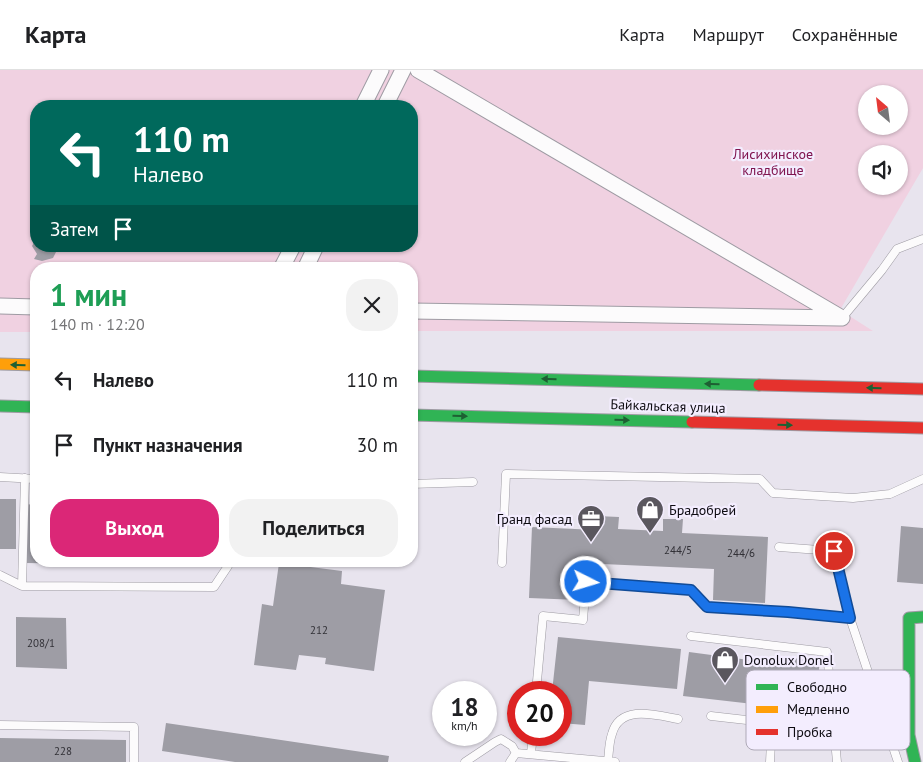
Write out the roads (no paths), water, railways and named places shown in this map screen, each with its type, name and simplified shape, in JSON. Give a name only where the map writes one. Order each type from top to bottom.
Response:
[{"type":"main road","points":[[0,364],[30,365]]},
{"type":"main road","name":"Байкальская улица","points":[[418,376],[923,389]]},
{"type":"main road","points":[[0,406],[30,407]]},
{"type":"main road","name":"Байкальская улица","points":[[418,415],[923,428]]},
{"type":"main road","points":[[909,670],[909,618],[923,617]]},
{"type":"main road","points":[[910,740],[915,762]]},
{"type":"street","points":[[366,100],[381,70]]},
{"type":"street","points":[[388,100],[403,70]]},
{"type":"street","points":[[418,70],[842,318]]},
{"type":"street","points":[[0,306],[30,307]]},
{"type":"street","points":[[418,311],[842,318]]},
{"type":"lane","points":[[842,318],[897,249],[923,239]]},
{"type":"lane","points":[[502,564],[506,474],[760,479],[773,494],[853,498],[890,494],[923,479]]},
{"type":"lane","points":[[0,477],[30,478]]},
{"type":"lane","points":[[22,586],[25,478]]},
{"type":"lane","points":[[418,484],[473,482]]},
{"type":"lane","points":[[779,547],[834,551],[850,618],[867,670]]},
{"type":"lane","points":[[0,575],[22,586],[214,587],[227,567]]},
{"type":"lane","points":[[537,681],[543,616],[583,620],[586,582],[691,590],[707,607],[850,618]]},
{"type":"lane","points":[[691,636],[828,652],[829,670]]},
{"type":"lane","points":[[516,753],[612,762],[612,732],[624,717],[643,713],[678,719]]},
{"type":"lane","points":[[711,716],[746,720]]},
{"type":"lane","points":[[0,725],[134,727],[134,762]]},
{"type":"lane","points":[[465,762],[501,739],[512,746],[516,753]]},
{"type":"lane","points":[[531,753],[532,746]]},
{"type":"lane","points":[[894,750],[898,762]]},
{"type":"lane","points":[[510,762],[516,753]]},
{"type":"place","name":"Брадобрей","points":[[650,534]]},
{"type":"place","name":"Гранд фасад","points":[[591,543]]},
{"type":"place","name":"Donolux Donel","points":[[725,684]]},
{"type":"park label","name":"Лисихинское кладбище","points":[[773,162]]}]
